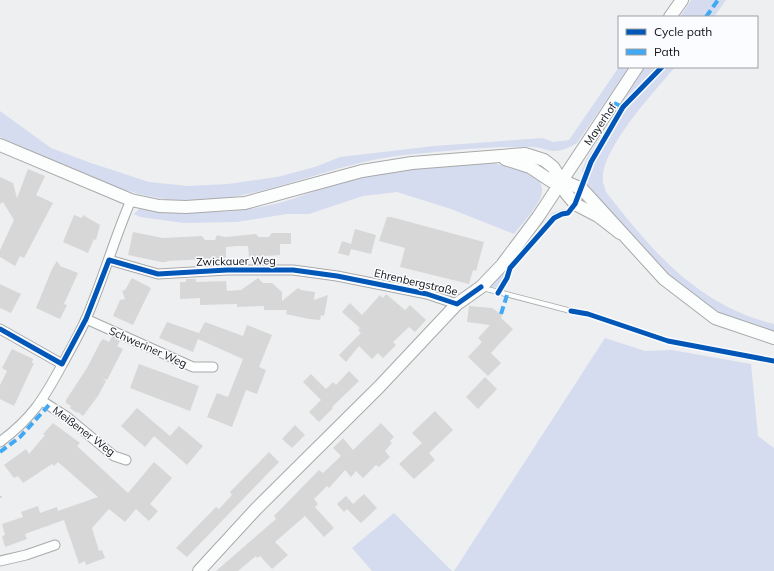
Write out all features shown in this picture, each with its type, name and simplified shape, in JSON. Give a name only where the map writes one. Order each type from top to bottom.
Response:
[{"type":"street","points":[[671,16],[682,0]]},
{"type":"street","name":"Mayerhof","points":[[561,180],[636,68]]},
{"type":"street","points":[[0,145],[131,200],[158,206],[186,207],[245,203],[362,171],[412,163],[525,154],[544,160],[553,167],[561,180],[566,193],[575,204],[598,216],[620,233],[664,279],[716,318],[774,338]]},
{"type":"street","name":"Ehrenbergstraße","points":[[199,571],[256,509],[379,387],[457,304],[481,287],[502,265],[538,217],[561,180]]},
{"type":"street","points":[[0,442],[21,427],[42,402],[86,319],[131,200]]},
{"type":"street","name":"Zwickauer Weg","points":[[109,260],[158,274],[227,270],[293,270],[365,281]]},
{"type":"street","name":"Ehrenbergstraße","points":[[365,281],[427,294],[457,304]]},
{"type":"street","name":"Schweriner Weg","points":[[86,319],[193,367],[213,367]]},
{"type":"street","points":[[0,329],[62,364]]},
{"type":"street","name":"Meißener Weg","points":[[42,402],[67,417],[114,456],[126,460]]},
{"type":"street","points":[[0,561],[26,555],[55,545]]},
{"type":"lane","points":[[481,287],[571,310]]},
{"type":"shaded area","points":[[691,0],[726,0],[715,16],[681,16]]},
{"type":"shaded area","points":[[618,68],[628,68],[577,143],[563,150],[554,151],[533,147],[498,147],[404,155],[343,167],[252,193],[190,201],[158,198],[118,188],[0,137],[0,111],[51,148],[149,182],[188,186],[228,184],[277,177],[315,167],[340,157],[434,146],[543,138],[553,142],[569,140]]},
{"type":"shaded area","points":[[644,68],[674,68],[643,105],[612,150],[606,164],[603,177],[606,192],[641,235],[679,273],[699,290],[722,304],[747,315],[774,324],[774,336],[731,319],[683,290],[654,263],[584,183],[582,171],[586,160]]},
{"type":"shaded area","points":[[489,163],[522,169],[537,178],[541,184],[541,197],[514,234],[451,209],[397,192],[363,196],[309,214],[287,214],[237,222],[184,223],[140,217],[134,214],[141,207],[196,212],[250,209],[286,201],[356,178],[422,168]]},
{"type":"shaded area","points":[[563,209],[569,209],[568,212],[556,214],[549,219],[508,269],[506,277],[500,288],[492,287],[488,284],[522,250],[552,213]]},
{"type":"shaded area","points":[[605,338],[645,351],[672,350],[751,364],[758,436],[774,448],[774,571],[454,571]]},
{"type":"shaded area","points":[[394,513],[452,571],[372,571],[352,548]]},
{"type":"building","points":[[28,169],[45,176],[36,195],[53,203],[24,258],[20,256],[15,266],[0,257],[0,250],[14,220],[3,202],[0,204],[0,177],[13,183],[17,198]]},
{"type":"building","points":[[74,215],[82,218],[83,215],[100,225],[96,240],[94,239],[88,253],[63,242]]},
{"type":"building","points":[[387,217],[484,242],[476,271],[473,270],[469,284],[400,267],[405,248],[379,241]]},
{"type":"building","points":[[355,229],[376,235],[371,254],[351,249],[349,256],[338,253],[342,241],[351,244]]},
{"type":"building","points":[[133,232],[163,238],[202,236],[205,240],[215,240],[217,235],[225,237],[256,234],[259,237],[269,237],[272,233],[291,233],[291,244],[280,244],[280,255],[249,257],[248,246],[237,246],[226,247],[226,258],[161,262],[128,255]]},
{"type":"building","points":[[57,261],[60,266],[78,273],[64,304],[67,305],[60,319],[36,308],[52,269]]},
{"type":"building","points":[[132,278],[151,288],[133,325],[113,316],[120,300],[125,299],[122,291],[125,290]]},
{"type":"building","points":[[258,278],[263,283],[272,283],[282,292],[282,301],[298,288],[301,290],[315,292],[314,300],[328,295],[324,316],[321,315],[320,320],[309,319],[286,314],[287,310],[264,310],[264,306],[237,307],[237,304],[200,305],[200,298],[180,299],[180,282],[186,282],[186,279],[196,279],[196,282],[226,281],[227,291],[241,290]]},
{"type":"building","points":[[0,284],[21,294],[11,313],[0,308]]},
{"type":"building","points":[[386,294],[405,310],[410,305],[426,320],[415,332],[409,327],[393,342],[396,345],[383,358],[378,353],[372,359],[359,346],[346,362],[339,355],[361,333],[358,330],[360,328],[342,312],[350,303],[362,315],[380,295],[383,298]]},
{"type":"building","points":[[469,306],[492,308],[502,315],[501,318],[513,329],[491,353],[501,363],[488,376],[468,357],[482,342],[478,338],[490,325],[467,322]]},
{"type":"building","points":[[167,322],[199,333],[205,322],[243,336],[247,325],[272,335],[259,367],[266,370],[257,394],[246,390],[232,427],[207,417],[217,393],[228,397],[243,359],[198,339],[193,352],[159,338]]},
{"type":"building","points":[[112,337],[120,341],[117,346],[123,349],[107,380],[102,378],[106,381],[98,396],[83,416],[70,408],[71,406],[66,403],[66,400],[87,368],[101,341],[103,339],[109,342]]},
{"type":"building","points":[[12,349],[33,359],[32,363],[34,363],[14,406],[0,399],[0,385],[7,371],[2,368]]},
{"type":"building","points":[[139,364],[199,386],[190,411],[130,388]]},
{"type":"building","points":[[349,371],[359,381],[319,422],[309,412],[321,400],[303,382],[311,374],[326,389],[333,382],[336,385]]},
{"type":"building","points":[[485,377],[497,389],[478,409],[466,397]]},
{"type":"building","points":[[137,408],[170,436],[179,426],[203,446],[187,465],[154,436],[145,447],[121,426]]},
{"type":"building","points":[[435,411],[453,430],[429,453],[435,460],[414,479],[399,464],[422,443],[412,433]]},
{"type":"building","points":[[53,423],[80,443],[77,446],[128,493],[154,462],[172,478],[150,504],[158,511],[149,521],[136,509],[125,522],[109,509],[92,528],[99,551],[102,550],[105,558],[86,565],[85,561],[79,564],[64,520],[25,534],[27,539],[5,547],[2,536],[5,535],[2,524],[23,517],[21,512],[38,506],[40,513],[57,507],[58,511],[98,497],[58,462],[54,466],[52,464],[23,483],[18,476],[14,478],[4,465],[26,449],[29,454]]},
{"type":"building","points":[[381,423],[394,437],[390,441],[392,443],[385,451],[390,457],[379,467],[376,465],[363,478],[356,471],[351,477],[345,470],[329,488],[327,486],[314,499],[318,504],[315,507],[334,528],[324,537],[305,516],[275,542],[288,555],[272,569],[260,556],[257,558],[256,556],[238,571],[216,571],[276,519],[274,516],[319,470],[323,473],[341,456],[333,448],[343,438],[353,450]]},
{"type":"building","points":[[295,425],[305,435],[292,448],[282,439]]},
{"type":"building","points":[[269,452],[279,462],[187,557],[176,548],[216,507],[219,509],[232,495],[230,492]]},
{"type":"building","points":[[364,494],[377,508],[361,523],[347,509],[344,512],[337,504],[346,496],[353,504]]},
{"type":"marked path","points":[[707,16],[718,0]]},
{"type":"marked path","points":[[614,103],[623,107]]},
{"type":"marked path","points":[[501,314],[507,295]]},
{"type":"marked path","points":[[0,452],[20,437],[49,405]]},
{"type":"cycle path","points":[[498,293],[507,278],[510,268],[554,218],[568,213],[575,204],[591,162],[623,107],[661,68]]},
{"type":"cycle path","points":[[0,329],[62,364],[86,319],[109,260],[158,274],[227,270],[293,270],[337,276],[427,294],[457,304],[481,287]]},
{"type":"cycle path","points":[[571,311],[588,314],[668,341],[774,361]]}]
